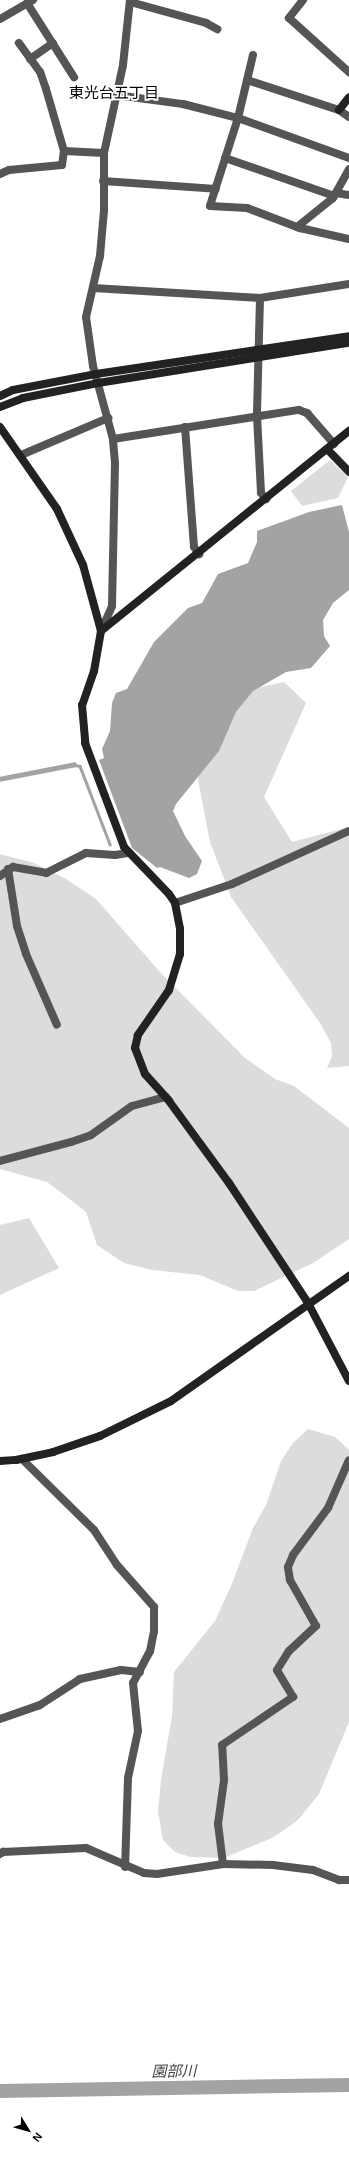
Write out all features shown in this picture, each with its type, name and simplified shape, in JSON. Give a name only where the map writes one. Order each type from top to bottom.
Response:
[{"type":"street","points":[[303,0],[289,18],[349,72]]},
{"type":"street","points":[[217,29],[206,22],[130,1],[126,48],[104,153],[100,251],[86,317],[96,374],[113,439],[115,470],[112,606],[101,631],[94,671],[82,705],[82,728],[96,775],[120,840],[128,853],[156,879],[174,904],[180,929],[180,954],[169,990],[138,1035],[135,1048],[145,1074],[166,1097],[229,1183],[308,1303],[349,1381]]},
{"type":"street","points":[[0,19],[30,2],[74,77]]},
{"type":"street","points":[[0,174],[9,170],[62,165],[64,151],[46,88],[30,59],[19,43]]},
{"type":"street","points":[[30,59],[53,43]]},
{"type":"street","points":[[253,55],[238,118],[210,206],[247,208],[297,227],[349,239]]},
{"type":"street","points":[[247,80],[339,110],[349,117]]},
{"type":"street","points":[[116,95],[183,104],[238,118],[349,158]]},
{"type":"street","points":[[339,110],[349,97]]},
{"type":"street","points":[[64,151],[104,153]]},
{"type":"street","points":[[225,158],[335,194],[349,195]]},
{"type":"street","points":[[297,227],[335,194],[349,169]]},
{"type":"street","points":[[103,181],[216,188]]},
{"type":"street","points":[[93,288],[260,298],[349,284]]},
{"type":"street","points":[[260,298],[257,416],[261,493],[266,499]]},
{"type":"street","points":[[0,407],[23,398],[349,336]]},
{"type":"street","points":[[0,396],[13,390],[96,374],[349,343]]},
{"type":"street","points":[[113,439],[302,410],[349,472]]},
{"type":"street","points":[[20,455],[108,418]]},
{"type":"street","points":[[0,427],[67,527],[83,565],[101,631]]},
{"type":"street","points":[[185,427],[194,547],[199,554]]},
{"type":"street","points":[[101,631],[199,554],[349,432]]},
{"type":"street","points":[[174,904],[232,884],[349,831]]},
{"type":"street","points":[[0,876],[8,870],[19,868],[46,873],[86,853],[115,856],[128,853]]},
{"type":"street","points":[[8,870],[17,926],[26,954],[57,1024]]},
{"type":"street","points":[[0,1161],[71,1142],[91,1135],[132,1106],[166,1097]]},
{"type":"street","points":[[0,1461],[22,1459],[53,1452],[100,1436],[171,1401],[308,1303],[349,1276]]},
{"type":"street","points":[[22,1459],[94,1530],[117,1565],[154,1607],[154,1631],[150,1651],[134,1683],[138,1731],[128,1778],[125,1867]]},
{"type":"street","points":[[223,1864],[218,1824],[224,1780],[222,1744],[293,1697],[277,1670],[289,1651],[316,1626],[290,1580],[288,1567],[292,1554],[328,1508],[349,1460]]},
{"type":"street","points":[[0,1719],[40,1704],[80,1679],[121,1670],[140,1672]]},
{"type":"street","points":[[0,1854],[3,1852],[86,1848],[104,1854],[125,1867],[144,1873],[157,1874],[223,1864],[299,1868],[313,1870],[339,1880],[349,1880]]},
{"type":"shaded area","points":[[330,460],[348,477],[338,498],[302,506],[291,491]]},
{"type":"shaded area","points":[[342,505],[349,532],[349,590],[333,603],[323,620],[324,636],[330,646],[311,668],[286,672],[253,691],[236,712],[219,751],[176,804],[173,811],[185,836],[202,861],[197,874],[189,878],[160,867],[157,868],[132,848],[99,760],[104,758],[102,749],[110,731],[112,703],[116,693],[127,689],[154,642],[188,608],[202,603],[218,574],[248,563],[257,542],[257,531],[309,512]]},
{"type":"shaded area","points":[[284,682],[306,703],[264,797],[292,842],[349,827],[349,1066],[327,1068],[332,1056],[331,1043],[320,1023],[231,897],[210,842],[198,780],[198,766],[252,689]]},
{"type":"shaded area","points":[[76,762],[77,767],[0,782],[0,777]]},
{"type":"shaded area","points":[[0,854],[34,863],[66,879],[96,899],[160,972],[245,1058],[275,1079],[294,1086],[349,1128],[349,1239],[313,1263],[254,1291],[238,1291],[200,1275],[152,1270],[124,1263],[97,1245],[86,1212],[63,1194],[47,1182],[0,1169]]},
{"type":"shaded area","points":[[29,1218],[59,1268],[0,1295],[0,1225]]},
{"type":"shaded area","points":[[308,1429],[335,1437],[349,1450],[349,1722],[319,1794],[298,1820],[274,1837],[224,1858],[190,1857],[175,1852],[163,1840],[158,1812],[161,1780],[172,1716],[174,1672],[215,1621],[231,1586],[253,1528],[266,1505],[281,1461],[293,1443]]},
{"type":"waterway","points":[[75,765],[80,766],[110,844]]},
{"type":"waterway","name":"園部川","points":[[0,2091],[349,2085]]},
{"type":"district","name":"東光台五丁目","points":[[114,93]]}]
